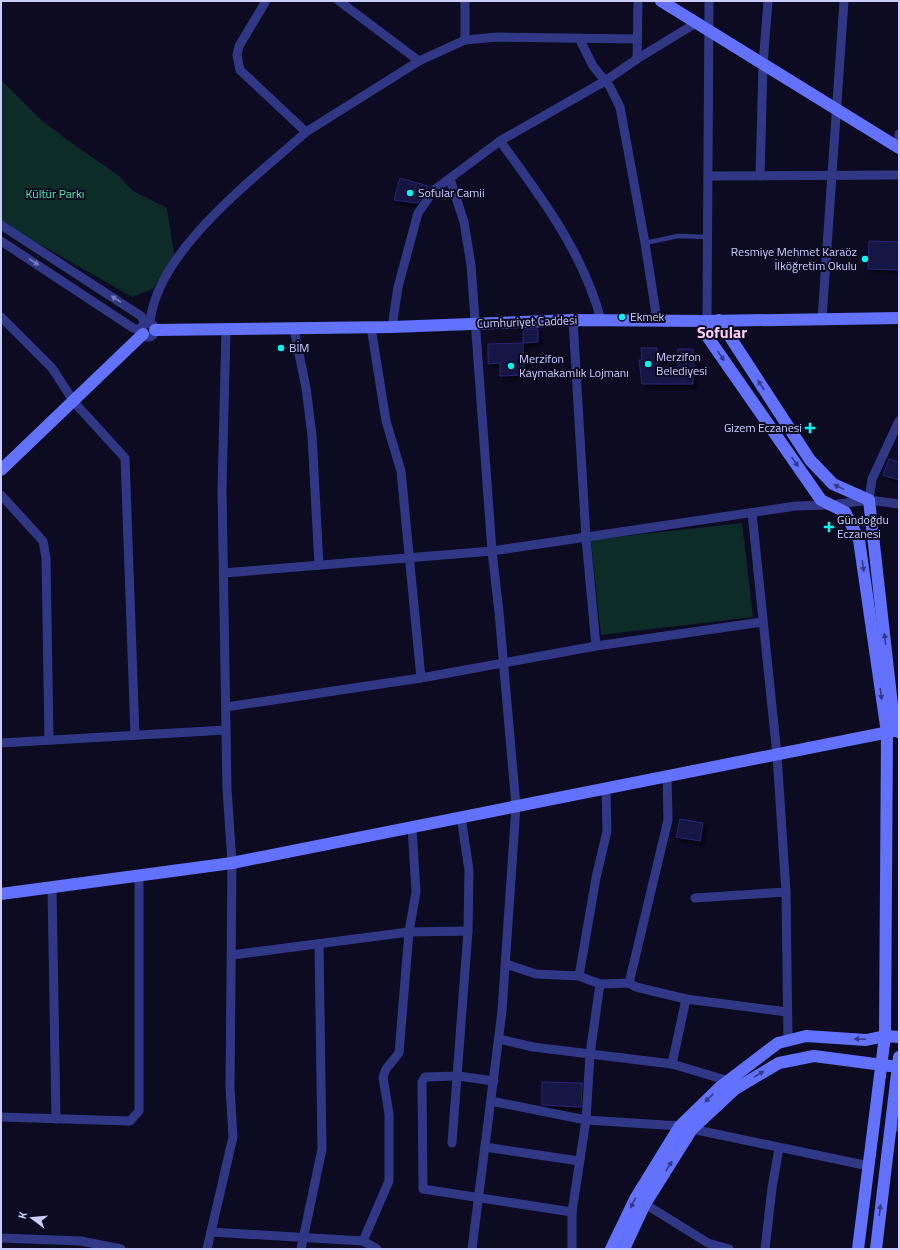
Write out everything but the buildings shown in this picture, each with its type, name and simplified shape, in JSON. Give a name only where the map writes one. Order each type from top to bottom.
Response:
[{"type":"street","points":[[266,1],[239,46],[237,55],[240,70],[306,132]]},
{"type":"street","points":[[339,1],[419,61]]},
{"type":"street","points":[[464,40],[465,1]]},
{"type":"street","points":[[637,59],[638,1]]},
{"type":"street","points":[[661,1],[899,148]]},
{"type":"street","points":[[709,1],[708,237],[713,321],[707,336],[821,500],[845,512],[859,540],[896,733]]},
{"type":"street","points":[[760,176],[763,65],[768,1]]},
{"type":"street","points":[[822,319],[844,1]]},
{"type":"street","points":[[392,327],[398,287],[418,213],[434,190],[500,141],[605,81],[637,59],[696,23]]},
{"type":"street","points":[[1,470],[74,402],[147,328],[155,301],[164,279],[189,241],[210,219],[306,132],[419,61],[464,40],[497,37],[637,39]]},
{"type":"street","points":[[579,38],[593,66],[610,86],[620,107],[645,243],[656,320]]},
{"type":"street","points":[[899,134],[899,148]]},
{"type":"street","points":[[500,141],[574,249],[592,290],[601,320]]},
{"type":"street","points":[[709,176],[899,175]]},
{"type":"street","points":[[450,179],[460,207],[468,243],[492,551],[504,662],[516,806],[506,964],[499,1039],[472,1249]]},
{"type":"street","points":[[2,229],[141,316],[147,328]]},
{"type":"street","points":[[1,241],[133,328],[147,328]]},
{"type":"street","points":[[1,317],[52,368],[74,402],[125,458],[135,735]]},
{"type":"street","name":"Cumhuriyet Caddesi","points":[[147,328],[226,330],[392,327],[573,320],[713,321],[899,318]]},
{"type":"street","points":[[573,320],[586,538],[596,646]]},
{"type":"street","points":[[713,321],[810,460],[833,484],[869,500]]},
{"type":"street","points":[[371,327],[386,421],[400,471],[421,678]]},
{"type":"street","points":[[294,329],[310,415],[319,565]]},
{"type":"street","points":[[207,1249],[233,1137],[230,1088],[232,863],[227,789],[222,489],[226,330]]},
{"type":"street","points":[[858,1249],[885,1036],[896,733],[869,500],[872,479],[899,420]]},
{"type":"street","points":[[1,495],[43,541],[46,558],[49,740]]},
{"type":"street","points":[[224,573],[492,551],[796,506],[832,505],[869,500],[899,504]]},
{"type":"street","points":[[752,513],[762,622],[777,755],[786,892],[788,1041]]},
{"type":"street","points":[[226,707],[421,678],[596,646],[762,622]]},
{"type":"street","points":[[1,743],[226,730]]},
{"type":"street","points":[[1,894],[232,863],[667,776],[896,733]]},
{"type":"street","points":[[629,983],[668,820],[667,776]]},
{"type":"street","points":[[579,976],[596,878],[607,831],[606,788]]},
{"type":"street","points":[[452,1144],[468,931],[469,870],[461,817]]},
{"type":"street","points":[[363,1241],[389,1181],[389,1114],[383,1077],[386,1069],[399,1053],[409,932],[416,892],[412,827]]},
{"type":"street","points":[[1,1117],[130,1121],[139,1110],[139,876]]},
{"type":"street","points":[[52,888],[56,1119]]},
{"type":"street","points":[[694,898],[786,892]]},
{"type":"street","points":[[232,955],[409,932],[468,931]]},
{"type":"street","points":[[301,1249],[322,1149],[319,944]]},
{"type":"street","points":[[506,964],[536,974],[579,976],[600,984],[629,983],[636,987],[686,999],[788,1012]]},
{"type":"street","points":[[572,1249],[572,1212],[586,1120],[590,1054],[600,984]]},
{"type":"street","points":[[672,1064],[686,999]]},
{"type":"street","points":[[611,1249],[635,1199],[680,1126],[729,1080],[778,1043],[806,1036],[866,1040],[885,1036],[899,1037]]},
{"type":"street","points":[[499,1039],[533,1047],[672,1064],[729,1080]]},
{"type":"street","points":[[624,1249],[645,1204],[692,1129],[734,1089],[779,1063],[814,1056],[882,1064],[899,1062],[895,1127],[876,1249]]},
{"type":"street","points":[[494,1080],[458,1076],[426,1077],[422,1082],[423,1189],[478,1199],[572,1212]]},
{"type":"street","points":[[491,1101],[586,1120],[680,1126]]},
{"type":"street","points":[[692,1129],[869,1166]]},
{"type":"street","points":[[485,1147],[579,1161]]},
{"type":"street","points":[[765,1249],[772,1188],[779,1148]]},
{"type":"street","points":[[645,1204],[708,1243],[729,1249]]},
{"type":"street","points":[[211,1232],[363,1241],[377,1249]]},
{"type":"street","points":[[1,1238],[121,1249]]},
{"type":"lane","points":[[645,243],[678,236],[708,237]]},
{"type":"green space","name":"Kültür Parkı","points":[[1,80],[40,119],[119,176],[133,191],[167,208],[174,254],[154,288],[132,297],[1,222]]},
{"type":"green space","points":[[742,523],[753,617],[601,635],[591,540]]},
{"type":"place","name":"Sofular Camii","points":[[410,193]]},
{"type":"place","name":"Resmiye Mehmet Karaöz İlköğretim Okulu","points":[[865,259]]},
{"type":"place","name":"Ekmek","points":[[622,317]]},
{"type":"place","name":"BİM","points":[[281,348]]},
{"type":"place","name":"Merzifon Belediyesi","points":[[648,364]]},
{"type":"place","name":"Merzifon Kaymakamlık Lojmanı","points":[[511,366]]},
{"type":"place","name":"Gizem Eczanesi","points":[[810,428]]},
{"type":"place","name":"Gündoğdu Eczanesi","points":[[829,527]]},
{"type":"district","name":"Sofular","points":[[722,332]]}]
